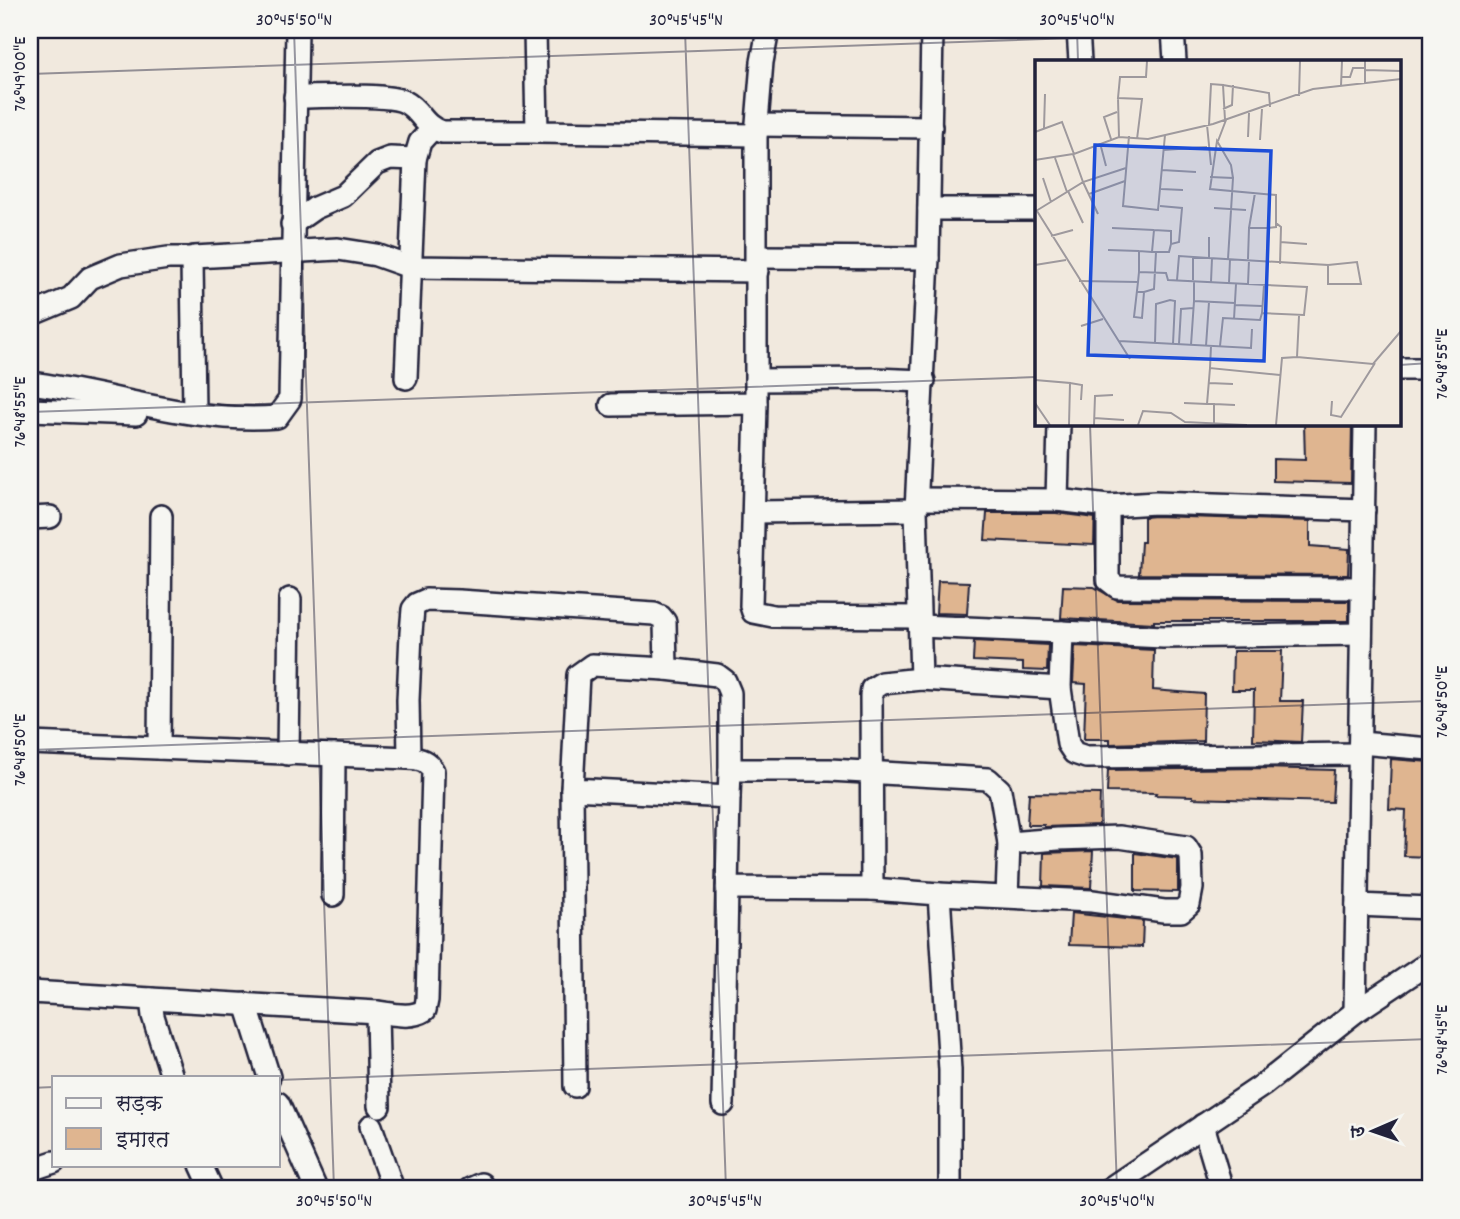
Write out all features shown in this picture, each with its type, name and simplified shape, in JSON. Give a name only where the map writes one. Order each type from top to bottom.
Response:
[{"type":"street","points":[[30,383],[194,413],[260,418],[277,416],[290,399],[297,30]]},
{"type":"street","points":[[535,30],[537,132]]},
{"type":"street","points":[[768,30],[762,62],[757,130],[753,612],[773,616],[1163,637],[1362,634]]},
{"type":"street","points":[[922,679],[917,505],[928,258],[932,30]]},
{"type":"street","points":[[1078,30],[1080,60]]},
{"type":"street","points":[[1173,30],[1175,60]]},
{"type":"street","points":[[295,97],[389,98],[404,101],[414,108],[432,129],[442,132],[931,127]]},
{"type":"street","points":[[406,378],[415,159],[420,142],[432,129]]},
{"type":"street","points":[[292,224],[315,208],[343,196],[377,163],[390,158],[415,159]]},
{"type":"street","points":[[929,209],[1035,209]]},
{"type":"street","points":[[30,315],[71,298],[90,278],[121,265],[168,258],[338,249],[376,255],[410,267],[757,264],[928,258]]},
{"type":"street","points":[[192,258],[194,413]]},
{"type":"street","points":[[1400,369],[1430,369]]},
{"type":"street","points":[[755,380],[924,381]]},
{"type":"street","points":[[611,405],[756,403]]},
{"type":"street","points":[[30,410],[145,415],[162,408]]},
{"type":"street","points":[[1057,500],[1059,425]]},
{"type":"street","points":[[1355,1012],[1365,425]]},
{"type":"street","points":[[754,512],[1057,500],[1108,506],[1155,503],[1364,510]]},
{"type":"street","points":[[1108,506],[1108,579],[1117,587],[1362,588]]},
{"type":"street","points":[[159,748],[161,516]]},
{"type":"street","points":[[288,754],[290,599]]},
{"type":"street","points":[[410,758],[408,700],[413,609],[426,600],[654,614],[662,617],[665,622],[666,669]]},
{"type":"street","points":[[1062,632],[1060,688],[1068,744],[1074,753],[1086,757],[1359,748],[1430,749]]},
{"type":"street","points":[[575,1086],[572,789],[578,675],[592,665],[717,675],[725,681],[730,693],[723,1104]]},
{"type":"street","points":[[872,889],[872,689],[882,683],[922,679],[1060,688]]},
{"type":"street","points":[[30,743],[410,758],[430,764],[433,771],[427,1000],[425,1010],[418,1014],[406,1016],[377,1012],[30,992]]},
{"type":"street","points":[[333,895],[334,755]]},
{"type":"street","points":[[730,770],[873,771],[988,779],[1000,790],[1009,843],[1007,897]]},
{"type":"street","points":[[572,789],[729,797]]},
{"type":"street","points":[[727,888],[872,889],[1092,901],[1164,911],[1181,911],[1189,904],[1192,888],[1191,855],[1186,847],[1119,837],[1009,843]]},
{"type":"street","points":[[939,894],[950,1069],[950,1189]]},
{"type":"street","points":[[1357,905],[1430,908]]},
{"type":"street","points":[[1109,1189],[1263,1085],[1355,1012],[1430,962]]},
{"type":"street","points":[[151,999],[153,1016],[172,1076]]},
{"type":"street","points":[[246,1004],[269,1076]]},
{"type":"street","points":[[377,1012],[379,1106]]},
{"type":"street","points":[[280,1108],[316,1189]]},
{"type":"street","points":[[1203,1125],[1223,1189]]},
{"type":"street","points":[[371,1126],[393,1189]]},
{"type":"street","points":[[30,1171],[52,1163]]},
{"type":"street","points":[[201,1166],[212,1189]]},
{"type":"building","points":[[1304,425],[1352,425],[1351,483],[1273,481],[1273,459],[1305,460]]},
{"type":"building","points":[[987,513],[1056,513],[1095,518],[1094,545],[985,540]]},
{"type":"building","points":[[1144,517],[1310,521],[1310,546],[1349,549],[1348,575],[1139,574],[1141,542],[1144,542]]},
{"type":"building","points":[[938,581],[969,582],[967,614],[936,613]]},
{"type":"building","points":[[1063,586],[1094,587],[1117,600],[1349,601],[1349,621],[1154,623],[1061,618]]},
{"type":"building","points":[[974,641],[1048,645],[1047,671],[1023,670],[1023,663],[973,661]]},
{"type":"building","points":[[1075,646],[1154,650],[1153,690],[1204,694],[1203,741],[1110,744],[1110,739],[1084,739],[1086,684],[1073,683]]},
{"type":"building","points":[[1233,651],[1282,651],[1280,701],[1303,701],[1301,742],[1253,740],[1254,690],[1232,690]]},
{"type":"building","points":[[1391,759],[1430,762],[1430,857],[1404,856],[1406,810],[1389,809]]},
{"type":"building","points":[[1108,770],[1334,770],[1332,802],[1193,798],[1155,795],[1156,793],[1107,792]]},
{"type":"building","points":[[1029,793],[1100,794],[1099,825],[1027,825]]},
{"type":"building","points":[[1093,851],[1091,888],[1043,886],[1044,853]]},
{"type":"building","points":[[1135,853],[1178,859],[1178,892],[1135,891]]},
{"type":"building","points":[[1071,913],[1143,921],[1142,947],[1069,945]]}]
